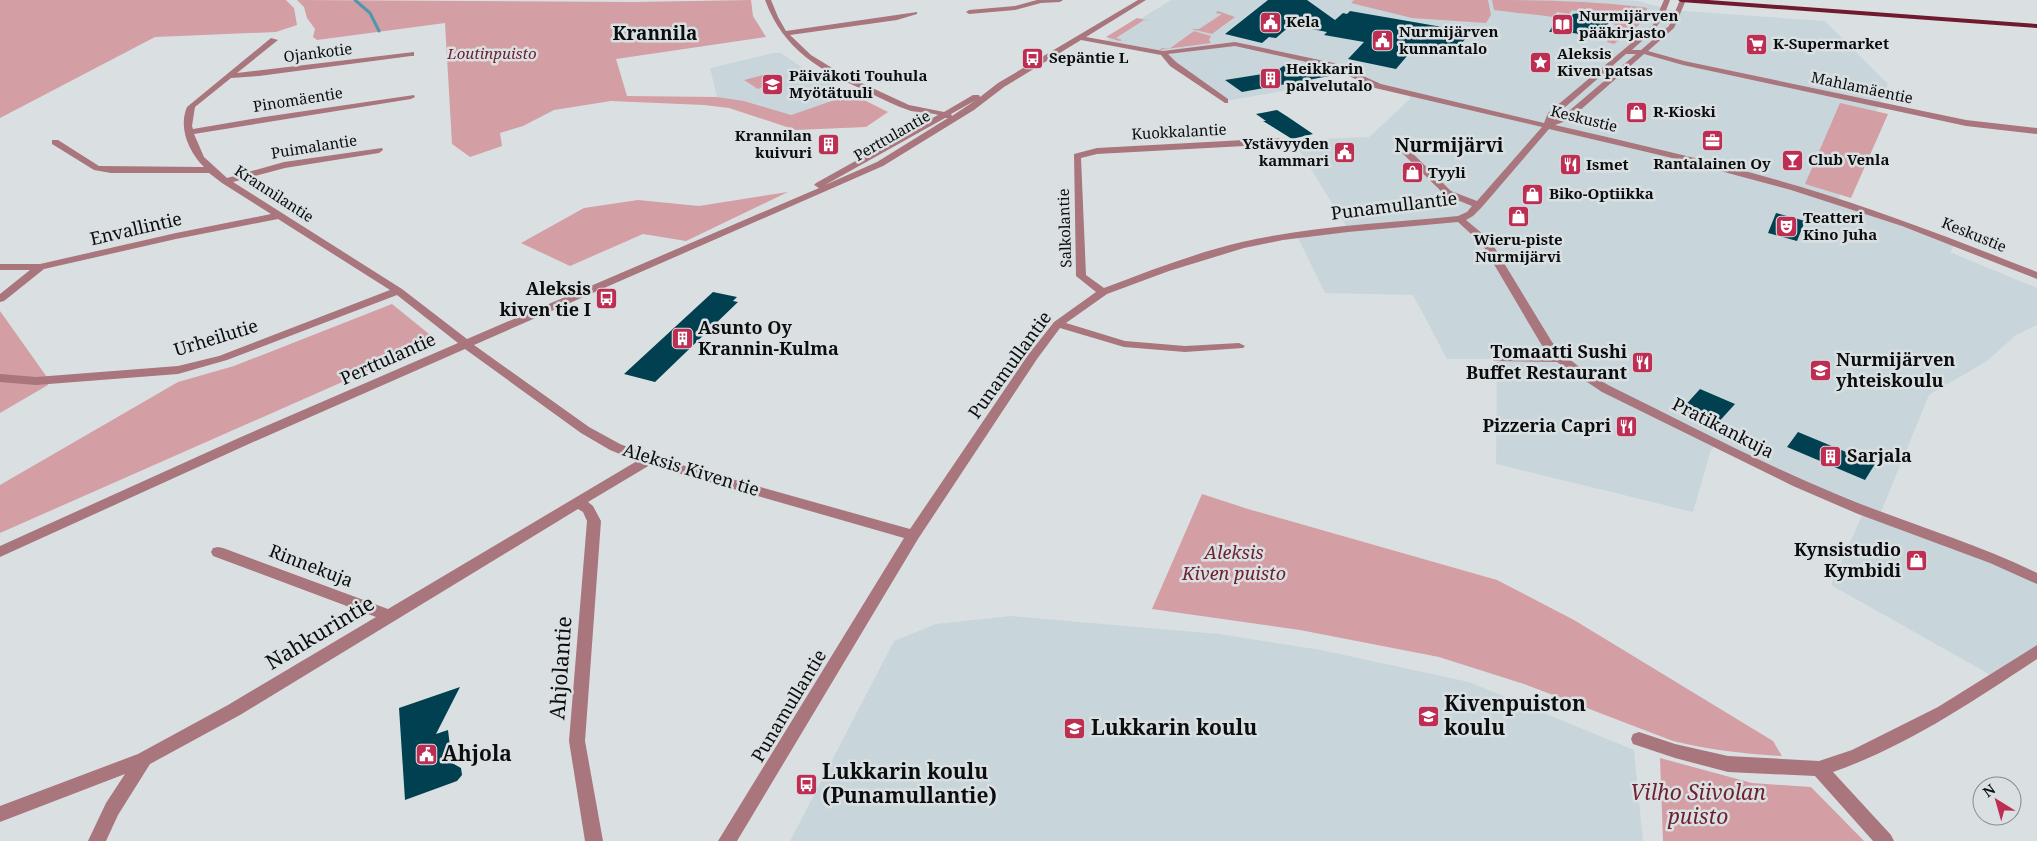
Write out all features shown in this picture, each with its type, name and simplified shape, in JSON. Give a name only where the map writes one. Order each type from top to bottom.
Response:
[{"type":"main road","points":[[1682,0],[2037,26]]},
{"type":"street","points":[[768,0],[772,13],[785,33],[797,48],[814,61],[839,76],[912,109],[928,110],[956,118]]},
{"type":"street","points":[[969,12],[1015,8],[1025,2],[1060,0]]},
{"type":"street","points":[[1125,0],[1141,1]]},
{"type":"street","name":"Punamullantie","points":[[727,841],[913,535],[1032,357],[1058,324],[1103,292],[1165,269],[1242,245],[1283,237],[1348,229],[1460,219],[1470,214],[1548,125],[1551,115],[1660,19],[1667,0]]},
{"type":"street","name":"Punamullantie","points":[[1548,125],[1566,118],[1672,27],[1682,0]]},
{"type":"street","name":"Perttulantie","points":[[792,201],[932,120],[1001,85],[1141,1]]},
{"type":"street","points":[[785,33],[897,18],[915,13]]},
{"type":"street","name":"Keskustie","points":[[1082,36],[1163,53],[1235,44],[1330,65],[1378,86],[1548,125],[1756,177],[1819,195],[1956,243],[2037,276]]},
{"type":"street","name":"Krannilantie","points":[[274,40],[192,106],[188,113],[190,132],[195,149],[211,170],[225,181],[398,291],[466,344]]},
{"type":"street","name":"Mahlamäentie","points":[[1624,52],[1641,54],[1669,62],[1683,62],[1957,122],[2037,131]]},
{"type":"street","points":[[1163,53],[1173,64],[1225,101]]},
{"type":"street","name":"Ojankotie","points":[[229,76],[260,74],[411,54]]},
{"type":"street","name":"Perttulantie","points":[[0,552],[246,440],[880,164],[956,118],[1001,85]]},
{"type":"street","name":"Pinomäentie","points":[[190,132],[411,97]]},
{"type":"street","points":[[912,109],[917,115],[944,124]]},
{"type":"street","name":"Kuokkalantie","points":[[1080,154],[1097,151],[1279,140]]},
{"type":"street","points":[[55,142],[97,168],[111,170],[211,170]]},
{"type":"street","points":[[1401,147],[1448,193],[1479,205]]},
{"type":"street","name":"Puimalantie","points":[[225,181],[284,165],[379,150]]},
{"type":"street","name":"Salkolantie","points":[[1080,154],[1077,156],[1081,276],[1103,292]]},
{"type":"street","name":"Envallintie","points":[[0,267],[40,267],[176,236],[278,216]]},
{"type":"street","name":"Pratikankuja","points":[[1460,219],[1486,242],[1547,344],[1558,358],[1578,373],[1777,475],[1864,512],[2008,563],[2037,579]]},
{"type":"street","points":[[0,299],[40,267]]},
{"type":"street","name":"Urheilutie","points":[[0,378],[36,381],[178,370],[223,358],[398,291]]},
{"type":"street","points":[[1058,324],[1124,344],[1176,348],[1240,346]]},
{"type":"street","name":"Aleksis Kiven tie","points":[[466,344],[585,430],[615,447],[648,460],[913,535]]},
{"type":"street","points":[[1498,359],[1558,358]]},
{"type":"street","name":"Nahkurintie","points":[[0,814],[144,759],[234,710],[648,460]]},
{"type":"street","name":"Ahjolantie","points":[[579,503],[588,510],[594,521],[577,741],[594,841]]},
{"type":"street","name":"Rinnekuja","points":[[218,552],[390,616]]},
{"type":"street","points":[[1639,739],[1675,751],[1728,764],[1819,769],[1857,756],[1944,712],[2037,651]]},
{"type":"street","points":[[97,841],[112,809],[144,759]]},
{"type":"street","points":[[1819,769],[1885,841]]},
{"type":"shaded area","points":[[1171,0],[1618,0],[1638,1],[1671,10],[1825,21],[1888,84],[1838,201],[1956,243],[1950,252],[2037,288],[2037,325],[2016,335],[1987,361],[1929,395],[1879,517],[2037,579],[2037,651],[1996,678],[1831,585],[1864,511],[1717,444],[1711,450],[1693,512],[1496,464],[1497,359],[1447,359],[1413,295],[1325,293],[1297,236],[1348,229],[1293,140],[1369,137],[1410,99],[1408,93],[1378,86],[1331,65],[1307,87],[1225,101],[1163,53],[1105,41]]},
{"type":"shaded area","name":"Päiväkoti Touhula Myötätuuli","points":[[773,53],[781,53],[813,75],[852,94],[791,115],[744,101],[717,97],[710,68]]},
{"type":"shaded area","name":"Lukkarin koulu","points":[[1011,616],[1219,634],[1321,650],[1469,682],[1634,750],[1643,841],[790,841],[894,641],[936,624]]},
{"type":"green space","points":[[0,0],[286,0],[294,8],[297,25],[276,32],[155,37],[0,118]]},
{"type":"green space","name":"Loutinpuisto","points":[[297,0],[634,2],[751,0],[753,16],[766,37],[616,59],[627,96],[717,97],[744,101],[791,115],[852,94],[888,112],[866,127],[796,130],[729,108],[704,105],[611,101],[554,110],[523,126],[500,133],[502,146],[470,157],[452,144],[445,23],[317,40],[313,37],[315,29],[307,18],[304,7]]},
{"type":"green space","points":[[1354,0],[1488,0],[1491,15],[1486,23],[1412,18],[1351,3]]},
{"type":"green space","points":[[1492,0],[1586,2],[1647,8],[1644,19],[1640,24],[1614,44],[1607,42],[1607,39],[1601,38],[1605,37],[1606,34],[1621,34],[1621,29],[1598,16],[1572,10],[1569,14],[1557,12],[1553,17],[1494,10]]},
{"type":"green space","points":[[1218,11],[1235,17],[1212,34],[1191,29],[1199,29],[1222,14],[1215,13]]},
{"type":"green space","points":[[1137,18],[1151,21],[1144,20],[1116,38],[1122,40],[1120,41],[1106,37]]},
{"type":"green space","points":[[1194,31],[1211,36],[1209,40],[1211,43],[1170,49]]},
{"type":"green space","points":[[763,75],[783,86],[769,90],[763,87],[758,89],[744,80]]},
{"type":"green space","points":[[1840,103],[1888,114],[1851,198],[1805,184]]},
{"type":"green space","points":[[788,192],[686,241],[643,234],[570,266],[521,243],[584,208],[638,200],[699,206]]},
{"type":"green space","points":[[392,304],[434,338],[417,349],[0,533],[0,485],[178,382],[234,366]]},
{"type":"green space","points":[[0,311],[49,380],[48,385],[0,413]]},
{"type":"green space","name":"Aleksis Kiven puisto","points":[[1202,494],[1248,509],[1497,580],[1574,620],[1773,741],[1782,756],[1727,751],[1673,741],[1524,684],[1439,657],[1300,630],[1152,609]]},
{"type":"green space","name":"Vilho Siivolan puisto","points":[[1660,758],[1752,783],[1811,787],[1864,841],[1663,841]]},
{"type":"building","points":[[1268,0],[1307,0],[1335,20],[1343,13],[1347,14],[1350,11],[1471,32],[1451,56],[1413,49],[1396,69],[1348,59],[1364,42],[1324,35],[1327,32],[1291,25],[1276,38],[1269,37],[1262,43],[1225,34]]},
{"type":"building","points":[[1580,13],[1609,22],[1601,38],[1562,31],[1549,32],[1560,14],[1572,16],[1573,14]]},
{"type":"building","name":"Heikkarin palvelutalo","points":[[1286,64],[1335,75],[1242,92],[1225,80],[1275,72]]},
{"type":"building","points":[[1277,110],[1313,134],[1292,139],[1263,121],[1266,121],[1256,114]]},
{"type":"building","name":"Teatteri Kino Juha","points":[[1776,213],[1805,221],[1797,241],[1768,233]]},
{"type":"building","name":"Asunto Oy Krannin-Kulma","points":[[713,292],[737,297],[733,301],[738,302],[655,382],[624,374]]},
{"type":"building","points":[[1700,389],[1735,404],[1716,425],[1681,410]]},
{"type":"building","name":"Sarjala","points":[[1798,432],[1875,464],[1865,480],[1787,447]]},
{"type":"building","name":"Ahjola","points":[[460,687],[436,734],[448,730],[452,763],[461,768],[462,775],[457,781],[405,800],[399,708]]},
{"type":"waterway","points":[[355,0],[370,13],[379,31]]},
{"type":"place","name":"Kela","points":[[1270,22]]},
{"type":"place","name":"Nurmijärven pääkirjasto","points":[[1563,25]]},
{"type":"place","name":"Nurmijärven kunnantalo","points":[[1383,41]]},
{"type":"place","name":"K-Supermarket","points":[[1757,44]]},
{"type":"place","name":"Sepäntie L","points":[[1033,58]]},
{"type":"place","name":"Aleksis Kiven patsas","points":[[1541,63]]},
{"type":"place","name":"Heikkarin palvelutalo","points":[[1270,78]]},
{"type":"place","name":"Päiväkoti Touhula Myötätuuli","points":[[773,85]]},
{"type":"place","name":"R-Kioski","points":[[1637,112]]},
{"type":"place","name":"Rantalainen Oy","points":[[1712,141]]},
{"type":"place","name":"Krannilan kuivuri","points":[[828,145]]},
{"type":"place","name":"Ystävyyden kammari","points":[[1345,153]]},
{"type":"place","name":"Club Venla","points":[[1792,160]]},
{"type":"place","name":"Ismet","points":[[1570,165]]},
{"type":"place","name":"Tyyli","points":[[1412,173]]},
{"type":"place","name":"Biko-Optiikka","points":[[1533,194]]},
{"type":"place","name":"Wieru-piste Nurmijärvi","points":[[1518,217]]},
{"type":"place","name":"Teatteri Kino Juha","points":[[1787,227]]},
{"type":"place","name":"Aleksis kiven tie I","points":[[607,299]]},
{"type":"place","name":"Asunto Oy Krannin-Kulma","points":[[682,338]]},
{"type":"place","name":"Tomaatti Sushi Buffet Restaurant","points":[[1643,362]]},
{"type":"place","name":"Nurmijärven yhteiskoulu","points":[[1820,370]]},
{"type":"place","name":"Pizzeria Capri","points":[[1627,426]]},
{"type":"place","name":"Sarjala","points":[[1831,456]]},
{"type":"place","name":"Kynsistudio Kymbidi","points":[[1917,560]]},
{"type":"place","name":"Kivenpuiston koulu","points":[[1428,716]]},
{"type":"place","name":"Lukkarin koulu","points":[[1075,728]]},
{"type":"place","name":"Ahjola","points":[[426,754]]},
{"type":"place","name":"Lukkarin koulu (Punamullantie)","points":[[806,784]]},
{"type":"district","name":"Krannila","points":[[655,33]]},
{"type":"district","name":"Nurmijärvi","points":[[1449,145]]}]
